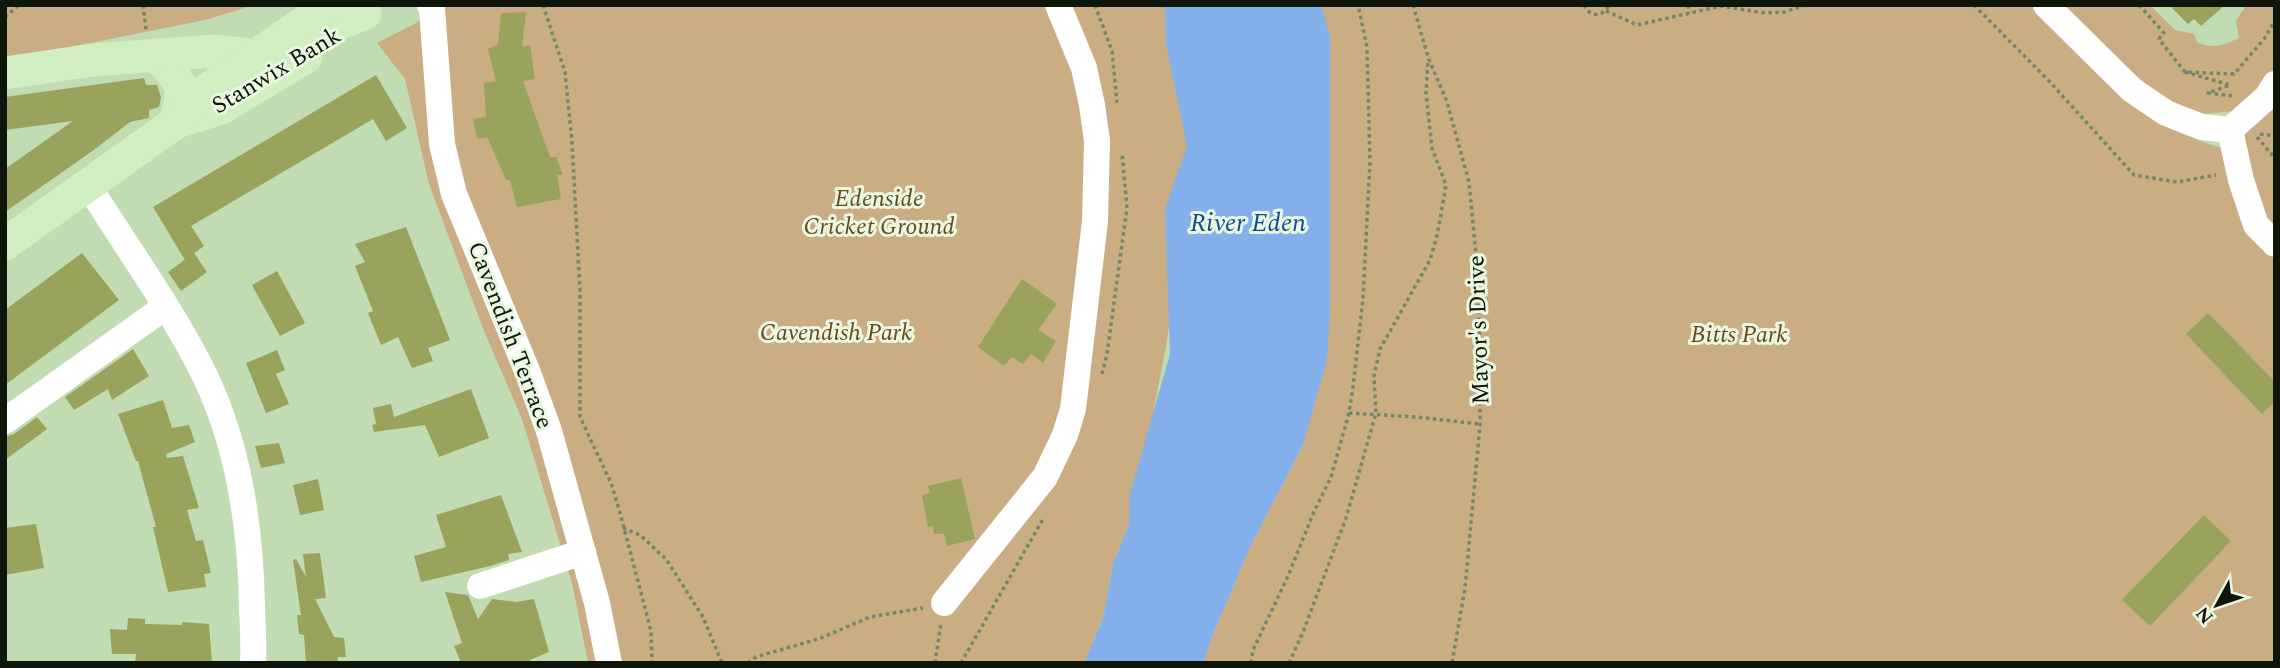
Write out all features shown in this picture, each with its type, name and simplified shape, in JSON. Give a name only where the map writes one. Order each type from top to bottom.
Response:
[{"type":"main road","points":[[215,51],[320,5]]},
{"type":"main road","name":"Stanwix Bank","points":[[5,244],[175,123],[208,89],[330,5]]},
{"type":"main road","points":[[5,73],[93,60],[151,47],[276,58],[324,30],[368,9]]},
{"type":"main road","name":"Stanwix Bank","points":[[175,123],[230,103],[321,47],[368,9]]},
{"type":"main road","points":[[151,47],[182,86],[182,98],[175,123]]},
{"type":"street","name":"Cavendish Terrace","points":[[430,5],[442,144],[454,194],[549,431],[597,603],[608,663]]},
{"type":"street","points":[[944,603],[1045,477],[1065,435],[1073,410],[1095,221],[1097,141],[1084,68],[1058,5]]},
{"type":"street","points":[[2046,5],[2132,90],[2166,113],[2202,127],[2242,132]]},
{"type":"street","points":[[2275,84],[2242,132],[2241,180],[2256,225],[2275,244]]},
{"type":"street","points":[[88,185],[165,307],[205,377],[218,408],[238,470],[250,540],[253,663]]},
{"type":"street","points":[[5,421],[165,307]]},
{"type":"street","points":[[480,586],[583,552]]},
{"type":"path","points":[[5,17],[19,5]]},
{"type":"path","points":[[143,5],[151,47]]},
{"type":"path","points":[[542,5],[565,72],[572,142],[580,291],[580,417],[611,483],[651,631],[652,663]]},
{"type":"path","points":[[1251,663],[1253,650],[1331,477],[1349,413],[1363,299],[1370,162],[1367,47],[1357,5]]},
{"type":"path","name":"Mayor's Drive","points":[[1413,5],[1428,57],[1447,102],[1469,182],[1477,269],[1480,425],[1465,588],[1452,663]]},
{"type":"path","points":[[1584,5],[1593,14],[1601,14],[1609,5]]},
{"type":"path","points":[[1688,5],[1689,13]]},
{"type":"path","points":[[1606,11],[1637,25],[1731,6],[1742,11],[1765,13],[1785,12],[1805,5]]},
{"type":"path","points":[[1974,5],[2050,82],[2134,175],[2177,182],[2227,173]]},
{"type":"path","points":[[2139,5],[2164,33],[2159,39],[2185,72],[2230,85],[2208,93],[2236,96],[2242,132],[2275,158]]},
{"type":"path","points":[[2185,72],[2234,74],[2264,39],[2275,21]]},
{"type":"path","points":[[1289,663],[1346,518],[1376,414],[1374,376],[1380,349],[1430,260],[1446,185],[1433,148],[1426,93],[1428,57]]},
{"type":"path","points":[[1349,413],[1480,425]]},
{"type":"path","points":[[624,528],[640,535],[666,559],[703,617],[722,663]]},
{"type":"path","points":[[748,663],[756,657],[821,638],[870,617],[944,603],[935,663]]},
{"type":"green space","points":[[5,5],[254,5],[205,20],[5,60]]},
{"type":"green space","name":"Cavendish Park","points":[[442,5],[1171,5],[1190,125],[1180,248],[1167,341],[1142,471],[1129,524],[1113,564],[1103,618],[1084,663],[588,663],[572,583],[522,419],[484,331],[429,184],[405,79],[377,43],[416,23]]},
{"type":"green space","name":"Bitts Park","points":[[1320,5],[2039,5],[2121,90],[2170,129],[2231,150],[2234,111],[2203,114],[2174,109],[2056,5],[2150,5],[2175,30],[2194,34],[2197,42],[2213,46],[2239,38],[2236,21],[2246,5],[2275,5],[2275,663],[1203,663],[1252,543],[1303,445]]},
{"type":"water","name":"River Eden","points":[[1165,5],[1321,5],[1330,37],[1330,310],[1327,360],[1303,445],[1252,543],[1203,663],[1084,663],[1103,618],[1113,564],[1129,524],[1130,494],[1170,354],[1165,209],[1187,146],[1166,44]]},
{"type":"building","points":[[2169,5],[2225,5],[2201,26],[2194,19],[2188,24]]},
{"type":"building","points":[[526,12],[522,47],[530,45],[535,79],[523,81],[550,157],[556,157],[563,175],[557,175],[561,199],[517,207],[510,180],[506,180],[487,137],[477,139],[473,119],[486,117],[484,83],[496,81],[488,49],[498,44],[501,13]]},
{"type":"building","points":[[376,75],[407,128],[386,141],[373,119],[191,226],[204,246],[185,260],[153,207]]},
{"type":"building","points":[[144,78],[146,85],[157,85],[161,97],[159,107],[149,110],[149,118],[130,122],[5,212],[5,169],[73,121],[5,130],[5,97]]},
{"type":"building","points":[[406,227],[450,340],[428,348],[433,361],[412,368],[398,337],[381,345],[368,313],[373,311],[355,266],[365,262],[355,244]]},
{"type":"building","points":[[82,253],[119,300],[5,385],[5,310]]},
{"type":"building","points":[[194,253],[207,272],[181,291],[168,272]]},
{"type":"building","points":[[277,271],[305,323],[280,336],[252,285]]},
{"type":"building","points":[[1022,279],[1057,304],[1038,330],[1056,341],[1043,363],[1031,354],[1023,364],[1012,357],[1004,366],[978,347]]},
{"type":"building","points":[[2208,313],[2275,382],[2275,402],[2262,414],[2186,334]]},
{"type":"building","points":[[133,349],[149,376],[112,400],[108,389],[74,410],[65,397]]},
{"type":"building","points":[[277,350],[285,370],[276,374],[289,404],[266,413],[246,363]]},
{"type":"building","points":[[471,389],[489,438],[439,457],[425,425],[374,432],[372,425],[376,424],[373,408],[391,404],[394,417]]},
{"type":"building","points":[[163,400],[172,428],[189,425],[195,442],[166,454],[167,458],[183,456],[199,508],[187,510],[196,541],[203,540],[211,573],[204,574],[206,587],[168,592],[153,527],[156,527],[138,461],[118,414]]},
{"type":"building","points":[[37,417],[47,429],[5,460],[5,437],[14,434]]},
{"type":"building","points":[[279,443],[285,463],[261,468],[255,446]]},
{"type":"building","points":[[961,478],[975,539],[947,546],[944,534],[934,534],[933,526],[928,527],[922,496],[930,492],[928,486]]},
{"type":"building","points":[[318,479],[324,510],[300,515],[293,485]]},
{"type":"building","points":[[501,495],[522,552],[508,554],[509,560],[490,566],[421,582],[414,556],[446,547],[436,515]]},
{"type":"building","points":[[2204,515],[2231,541],[2150,626],[2122,600]]},
{"type":"building","points":[[36,524],[44,568],[5,575],[5,528]]},
{"type":"building","points":[[320,553],[326,598],[315,599],[334,637],[344,638],[346,657],[338,657],[338,663],[306,663],[304,635],[299,634],[297,615],[301,615],[293,560],[296,559],[306,577],[303,554]]},
{"type":"building","points":[[445,592],[468,595],[478,619],[492,599],[516,602],[534,599],[549,652],[530,660],[529,663],[461,663],[454,646],[462,643]]},
{"type":"building","points":[[128,618],[145,619],[145,624],[209,624],[212,663],[135,663],[136,654],[112,654],[110,629],[127,630]]},
{"type":"park label","name":"Edenside Cricket Ground","points":[[879,212]]}]
